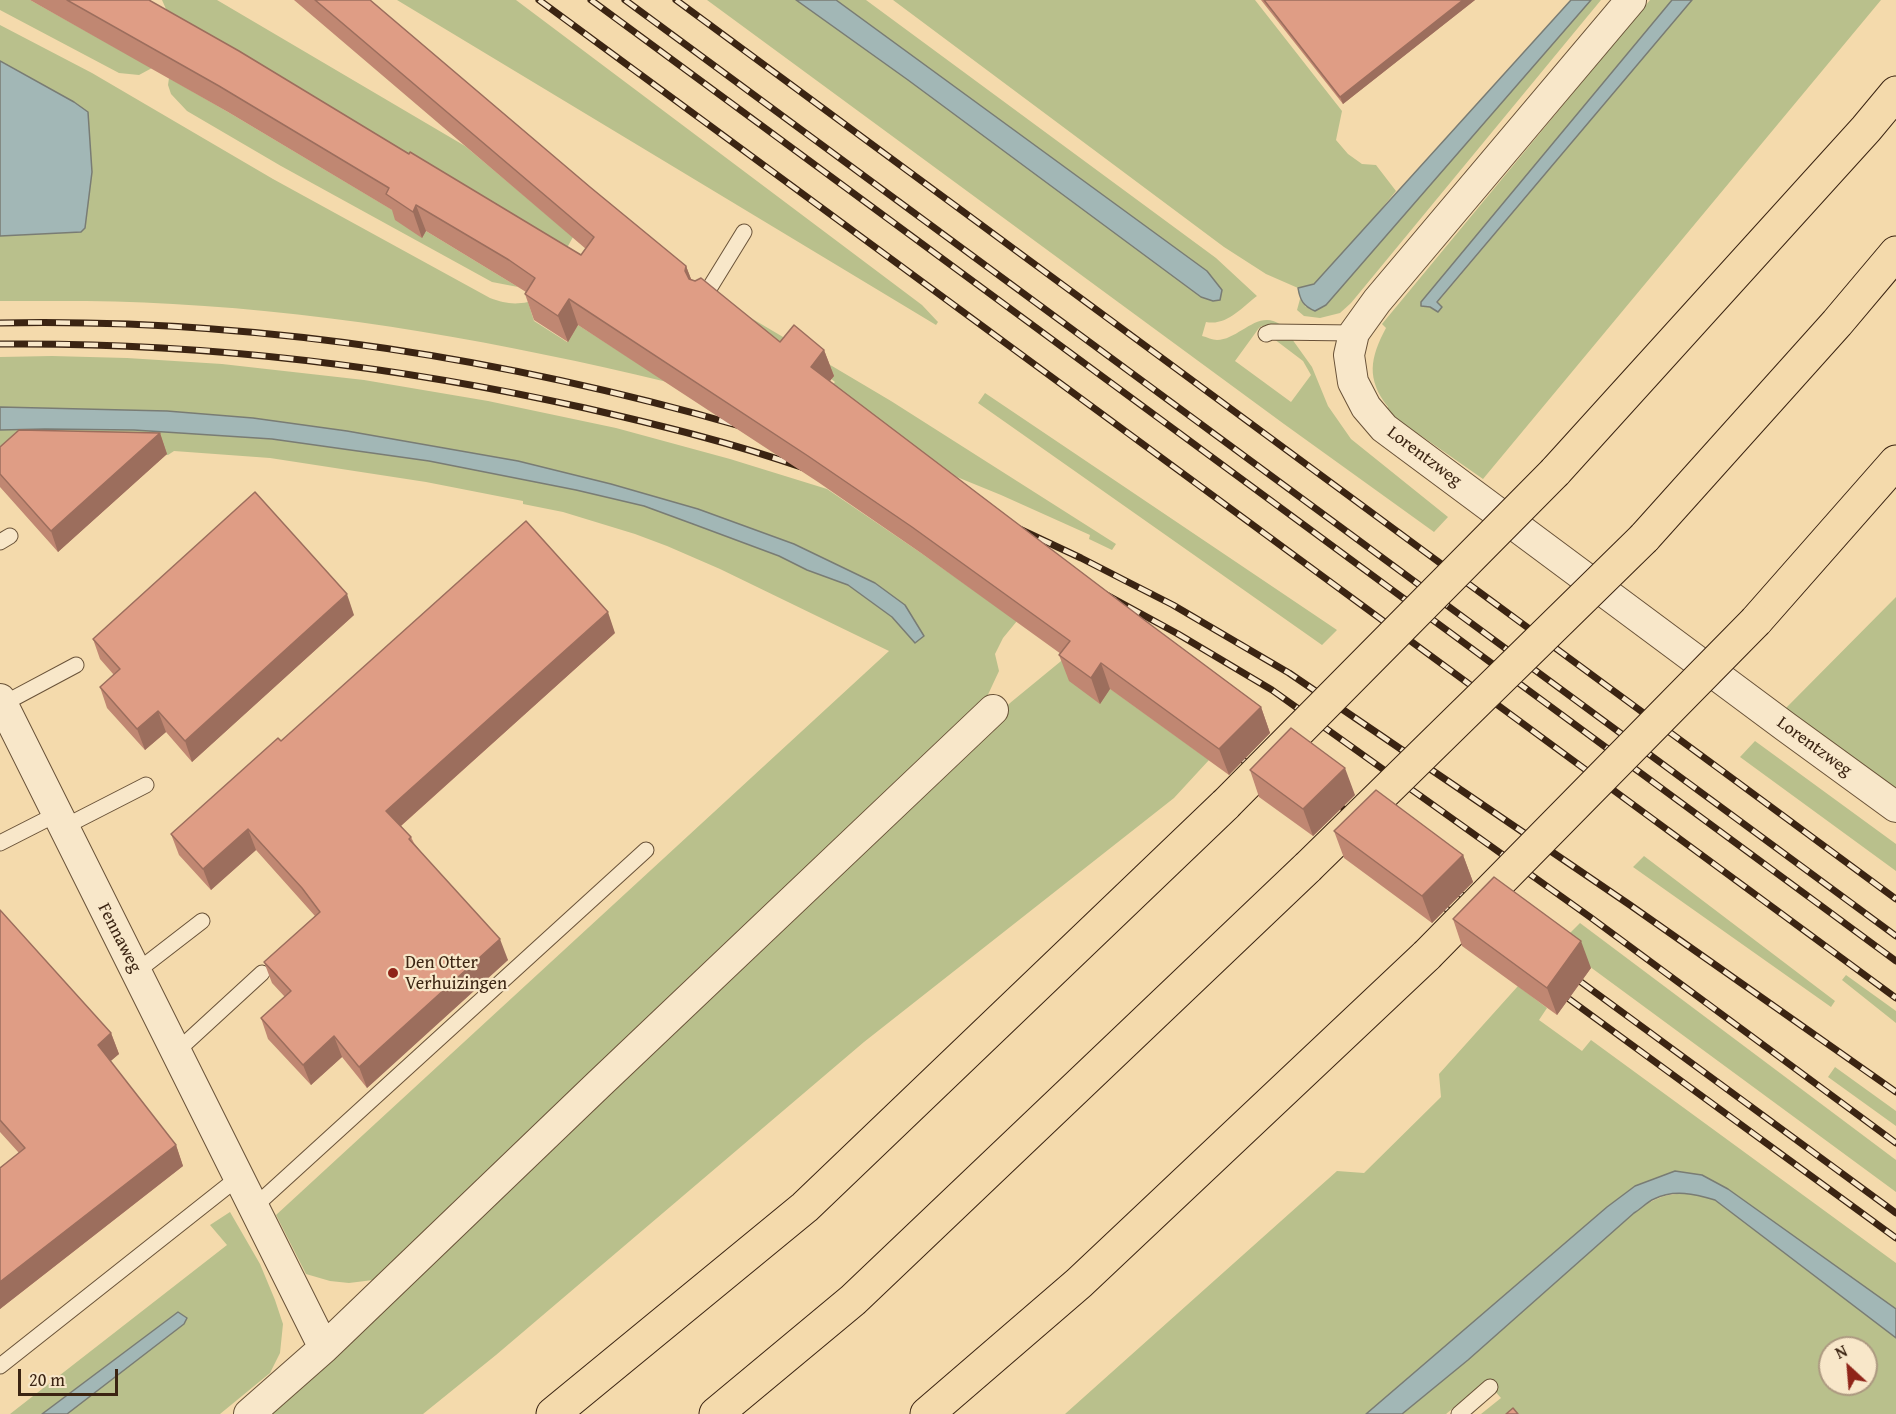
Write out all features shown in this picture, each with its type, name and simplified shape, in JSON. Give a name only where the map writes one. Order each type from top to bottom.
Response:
[{"type":"highway","points":[[553,1414],[805,1207],[1226,804],[1555,472],[1896,93]]},
{"type":"highway","points":[[716,1414],[853,1300],[1308,867],[1644,538],[1838,323],[1896,253]]},
{"type":"highway","points":[[927,1414],[1080,1283],[1427,955],[1756,621],[1896,462]]},
{"type":"street","name":"Lorentzweg","points":[[1631,0],[1377,301],[1354,333],[1349,355],[1353,382],[1366,406],[1384,428],[1786,728],[1896,807]]},
{"type":"street","name":"Fennaweg","points":[[1,701],[324,1348]]},
{"type":"street","points":[[249,1414],[324,1348],[993,710]]},
{"type":"lane","points":[[704,297],[744,232]]},
{"type":"lane","points":[[1266,334],[1280,332],[1354,333]]},
{"type":"lane","points":[[1,701],[76,665]]},
{"type":"lane","points":[[0,843],[146,785]]},
{"type":"lane","points":[[254,1207],[646,850]]},
{"type":"lane","points":[[136,972],[202,921]]},
{"type":"lane","points":[[176,1052],[262,973]]},
{"type":"lane","points":[[0,1366],[239,1177]]},
{"type":"lane","points":[[1459,1414],[1490,1387]]},
{"type":"green space","points":[[0,0],[30,0],[152,68],[139,75],[119,73],[0,10]]},
{"type":"green space","points":[[162,0],[217,0],[465,146],[573,237],[558,264],[170,18]]},
{"type":"green space","points":[[397,0],[516,0],[922,305],[938,322],[936,325]]},
{"type":"green space","points":[[707,0],[796,0],[908,80],[1222,290],[1207,271],[836,0],[866,0],[1216,258],[1257,296],[1227,319],[1214,323],[1206,322],[1202,336],[1215,340],[1225,339],[1264,320],[1281,325],[1259,328],[1235,361],[1291,402],[1311,375],[1303,361],[1274,339],[1292,339],[1312,367],[1328,406],[1351,439],[1448,517],[1434,532]]},
{"type":"green space","points":[[893,0],[1255,0],[1342,111],[1336,140],[1348,154],[1362,164],[1376,165],[1396,191],[1365,229],[1313,285],[1298,288],[1266,274],[1224,247]]},
{"type":"green space","points":[[1590,0],[1601,0],[1351,303],[1340,313],[1320,318],[1304,316],[1297,310],[1300,299],[1306,307]]},
{"type":"green space","points":[[1650,0],[1672,0],[1421,302],[1438,312],[1442,307],[1437,303],[1692,0],[1881,0],[1483,479],[1387,412],[1388,407],[1373,378],[1376,349],[1386,328],[1382,324]]},
{"type":"green space","points":[[0,25],[92,73],[273,179],[490,298],[509,303],[528,302],[534,321],[567,342],[578,325],[667,382],[484,343],[298,314],[151,303],[0,301],[0,236],[81,232],[74,102],[0,61]]},
{"type":"green space","points":[[169,78],[399,214],[422,237],[426,231],[518,287],[492,282],[281,166],[187,111],[171,94],[168,85]]},
{"type":"green space","points":[[724,302],[891,401],[1116,544],[1112,550],[1089,539],[1090,535],[908,457],[823,395],[835,382],[807,359],[794,372]]},
{"type":"green space","points":[[52,356],[222,364],[364,380],[488,401],[616,428],[730,459],[827,489],[1017,621],[1003,638],[995,654],[999,671],[985,701],[381,1279],[349,1283],[330,1281],[306,1274],[276,1215],[889,651],[720,569],[667,546],[563,512],[523,504],[523,501],[426,482],[270,458],[174,451],[168,455],[0,448],[0,430],[134,430],[272,439],[429,461],[576,490],[644,506],[779,556],[807,570],[848,585],[892,617],[915,642],[923,636],[794,544],[698,509],[611,484],[518,461],[347,431],[253,418],[167,411],[0,407],[0,357]]},
{"type":"green space","points":[[985,393],[1337,630],[1322,645],[978,403]]},
{"type":"green space","points":[[1896,597],[1896,792],[1784,710]]},
{"type":"green space","points":[[1066,657],[1209,760],[1174,798],[864,1042],[496,1355],[423,1414],[265,1414],[422,1275],[1010,703]]},
{"type":"green space","points":[[1755,741],[1896,844],[1896,871],[1740,757]]},
{"type":"green space","points":[[1644,856],[1835,1001],[1831,1007],[1633,867]]},
{"type":"green space","points":[[1580,923],[1896,1160],[1896,1192],[1559,944]]},
{"type":"green space","points":[[1846,975],[1896,1011],[1896,1023],[1842,980]]},
{"type":"green space","points":[[1518,986],[1547,1008],[1539,1020],[1582,1051],[1591,1040],[1896,1263],[1896,1309],[1728,1189],[1702,1175],[1635,1186],[1607,1207],[1366,1414],[1065,1414],[1337,1171],[1364,1173],[1441,1097],[1439,1074]]},
{"type":"green space","points":[[1835,1067],[1896,1111],[1896,1126],[1828,1077]]},
{"type":"green space","points":[[1693,1193],[1715,1200],[1896,1338],[1896,1414],[1481,1414],[1501,1398],[1486,1381],[1446,1414],[1402,1414],[1468,1360],[1634,1213],[1649,1203],[1668,1195]]},
{"type":"green space","points":[[230,1212],[260,1264],[283,1324],[280,1353],[270,1373],[220,1414],[67,1414],[184,1324],[178,1312],[42,1414],[10,1414],[227,1245],[210,1225]]},
{"type":"shaded area","points":[[796,0],[836,0],[1207,271],[1222,290],[1220,300],[1213,301],[1201,297]]},
{"type":"shaded area","points":[[1571,0],[1591,0],[1326,305],[1315,311],[1305,305],[1298,288],[1314,284]]},
{"type":"shaded area","points":[[1672,0],[1692,0],[1437,302],[1442,307],[1438,312],[1430,307],[1421,306],[1421,302]]},
{"type":"shaded area","points":[[0,61],[88,112],[92,172],[85,228],[81,232],[0,236]]},
{"type":"shaded area","points":[[0,407],[167,411],[253,418],[347,431],[518,461],[611,484],[698,509],[794,544],[875,583],[905,605],[924,636],[915,643],[892,617],[848,585],[807,570],[779,556],[644,506],[429,461],[272,439],[134,430],[0,430]]},
{"type":"shaded area","points":[[1675,1171],[1702,1175],[1728,1189],[1896,1309],[1896,1338],[1715,1200],[1692,1194],[1669,1194],[1651,1200],[1634,1213],[1468,1360],[1402,1414],[1366,1414],[1607,1207],[1635,1186]]},
{"type":"shaded area","points":[[178,1312],[187,1318],[184,1324],[67,1414],[42,1414]]},
{"type":"building","points":[[67,0],[149,0],[239,51],[581,255],[594,237],[315,0],[370,0],[686,266],[685,271],[689,279],[695,281],[701,278],[780,342],[794,325],[824,350],[811,367],[1261,707],[1219,749],[1101,663],[1091,678],[1059,655],[1070,641],[912,527],[808,456],[569,299],[558,316],[525,294],[535,278],[509,260],[416,205],[413,212],[386,194],[389,188],[219,86]]},
{"type":"building","points":[[1264,0],[1463,0],[1340,97]]},
{"type":"building","points":[[19,430],[160,433],[51,531],[0,474],[0,447]]},
{"type":"building","points":[[255,492],[347,594],[185,741],[158,711],[137,729],[100,687],[120,669],[93,639]]},
{"type":"building","points":[[526,521],[608,612],[386,811],[500,939],[359,1067],[334,1036],[303,1065],[261,1018],[291,991],[264,962],[320,912],[302,888],[248,829],[203,869],[171,834],[278,738],[281,741]]},
{"type":"building","points":[[1291,728],[1345,768],[1303,809],[1250,770]]},
{"type":"building","points":[[1376,790],[1463,855],[1422,896],[1334,831]]},
{"type":"building","points":[[1494,877],[1581,941],[1547,988],[1453,919]]},
{"type":"building","points":[[0,910],[111,1033],[98,1045],[176,1145],[0,1282],[0,1168],[25,1148],[0,1120]]},
{"type":"building","points":[[1513,1408],[1518,1414],[1506,1414]]},
{"type":"railway","points":[[539,0],[1896,998]]},
{"type":"railway","points":[[591,0],[1896,961]]},
{"type":"railway","points":[[625,0],[1896,936]]},
{"type":"railway","points":[[676,0],[1896,899]]},
{"type":"railway","points":[[0,323],[94,323],[187,327],[281,335],[374,347],[558,380],[740,426]]},
{"type":"railway","points":[[0,344],[148,347],[295,359],[368,368],[585,408],[696,435],[804,468]]},
{"type":"railway","points":[[1013,526],[1173,605],[1289,673],[1630,905],[1896,1092]]},
{"type":"railway","points":[[1103,593],[1272,690],[1590,917],[1896,1143]]},
{"type":"railway","points":[[1239,757],[1248,764]]},
{"type":"railway","points":[[1344,809],[1354,816]]},
{"type":"railway","points":[[1332,825],[1342,832]]},
{"type":"railway","points":[[1453,889],[1463,896]]},
{"type":"railway","points":[[1441,905],[1451,912]]},
{"type":"railway","points":[[1581,982],[1896,1213]]},
{"type":"railway","points":[[1569,999],[1896,1238]]},
{"type":"place","name":"Den Otter Verhuizingen","points":[[393,973]]}]
